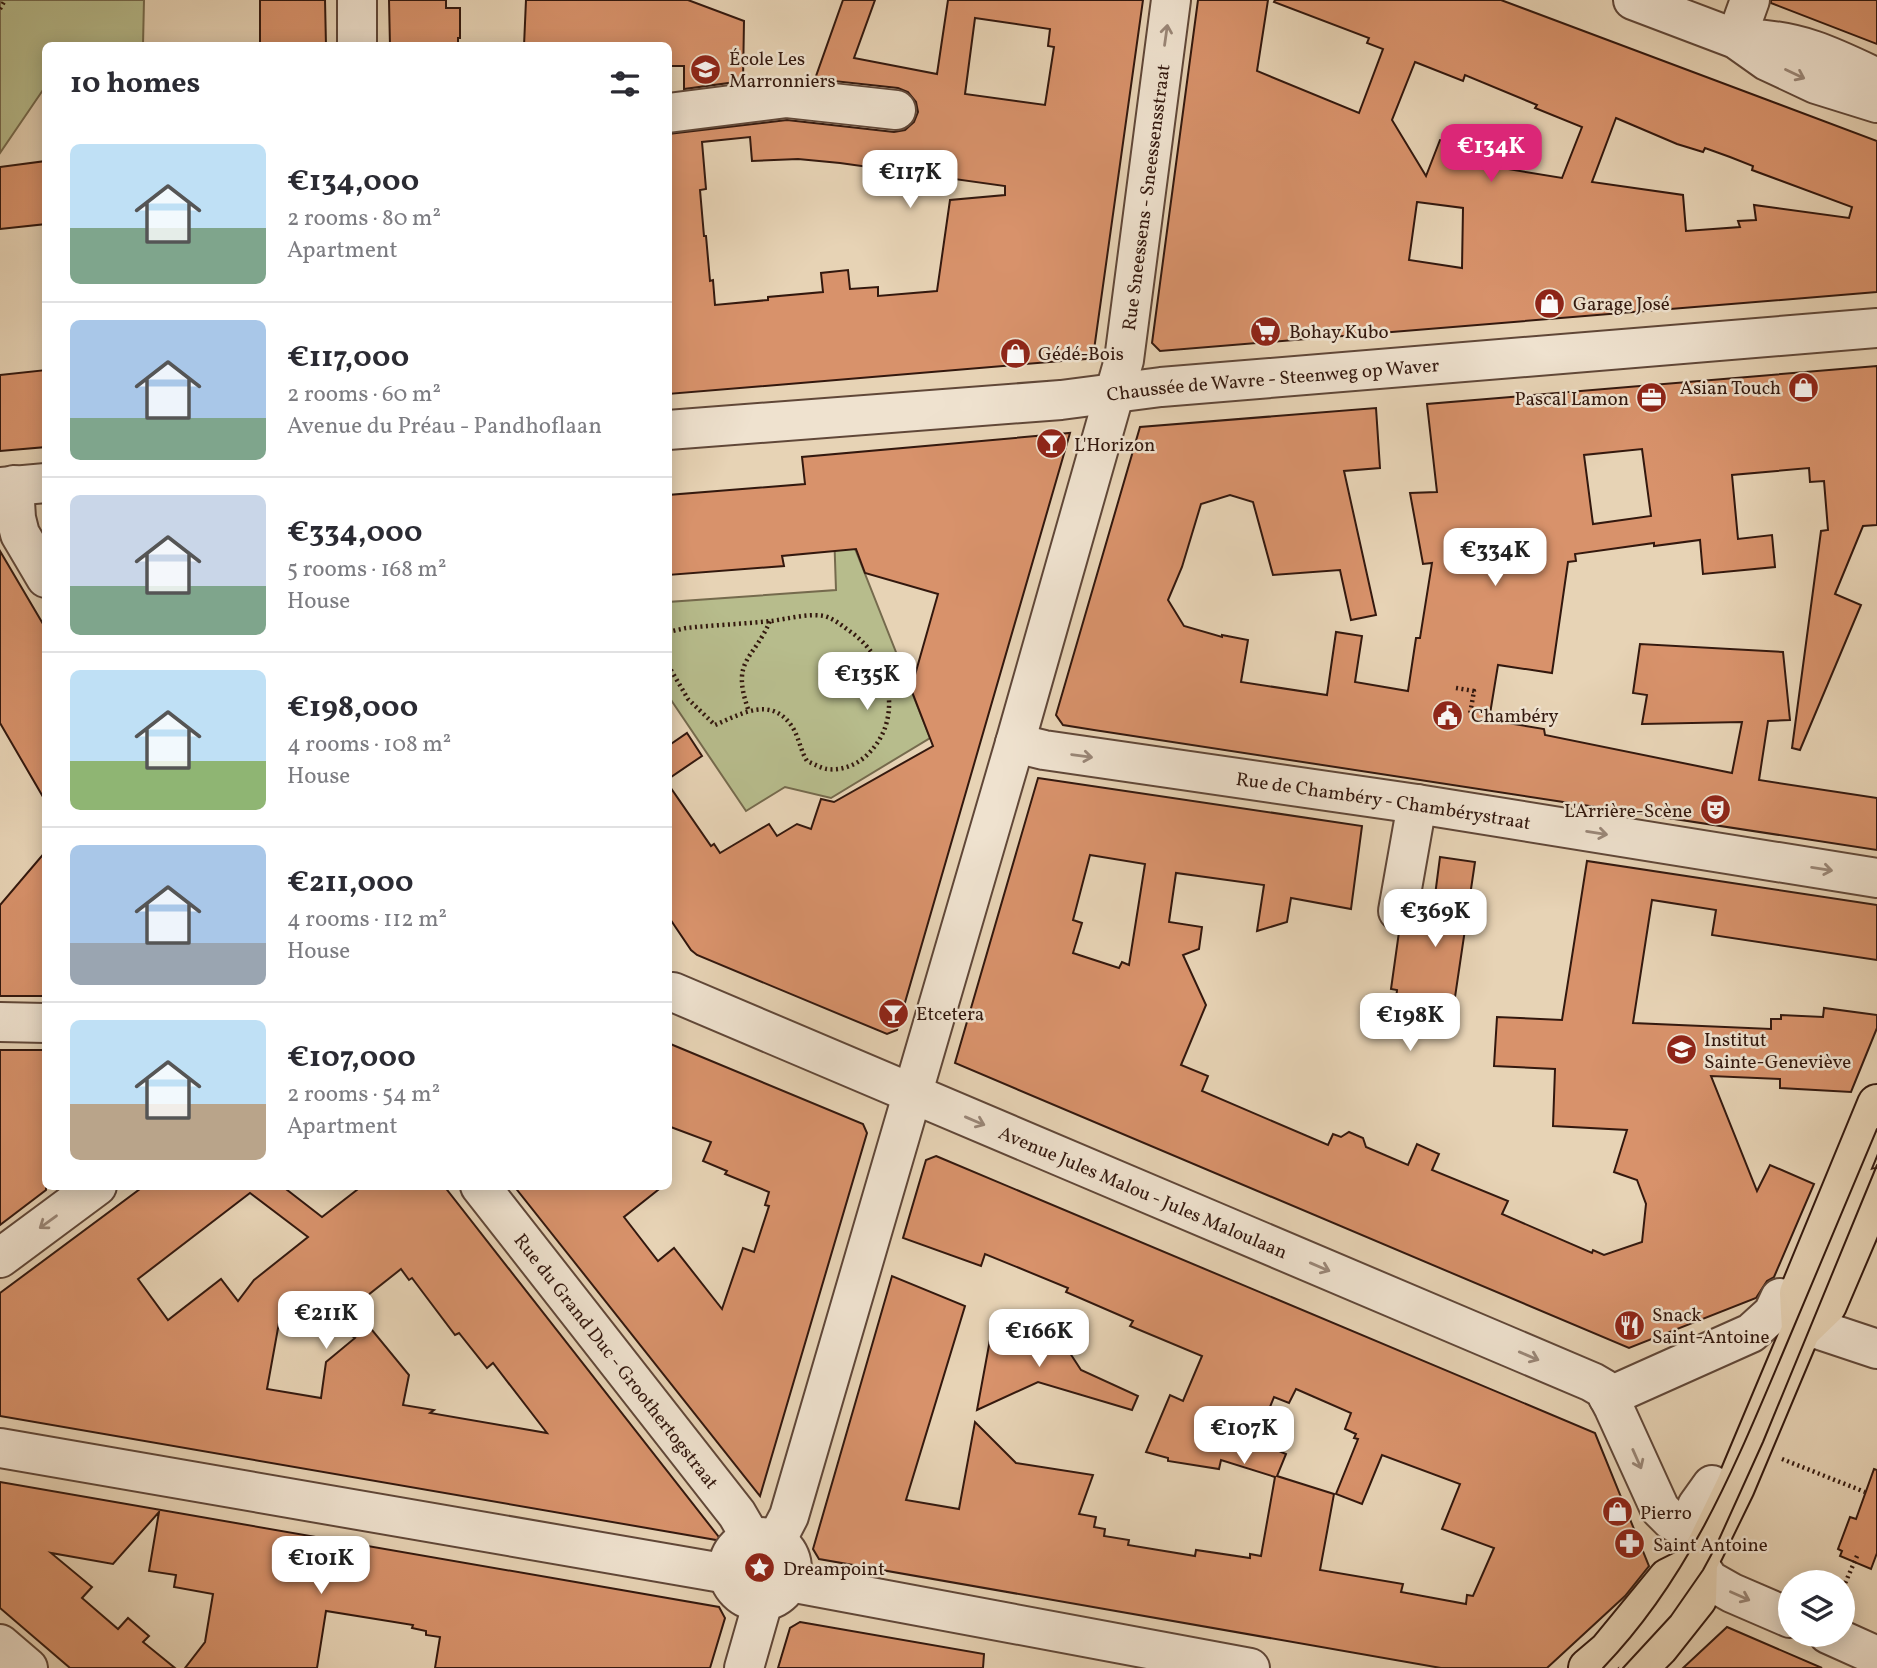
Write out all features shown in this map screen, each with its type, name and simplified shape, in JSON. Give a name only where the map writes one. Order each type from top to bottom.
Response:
[{"type":"main road","points":[[1638,1668],[1697,1600],[1703,1552],[1735,1487],[1769,1321],[1799,1293],[1877,1104]]},
{"type":"main road","points":[[1769,1321],[1827,1306],[1877,1188]]},
{"type":"main road","points":[[1588,1668],[1608,1651],[1668,1578],[1703,1552]]},
{"type":"street","points":[[357,0],[357,42]]},
{"type":"street","name":"Rue Sneessens - Sneessensstraat","points":[[763,1540],[789,1516],[1124,360],[1171,0]]},
{"type":"street","points":[[1633,0],[1736,39],[1767,61],[1816,84],[1877,103]]},
{"type":"street","points":[[1736,39],[1750,0]]},
{"type":"street","points":[[1736,39],[1790,43],[1828,54],[1877,78]]},
{"type":"street","points":[[672,112],[787,98],[896,110]]},
{"type":"street","name":"Chaussée de Wavre - Steenweg op Waver","points":[[672,430],[1061,400],[1161,387],[1877,328]]},
{"type":"street","points":[[20,485],[16,518],[20,534],[42,571]]},
{"type":"street","name":"Rue de Chambéry - Chambérystraat","points":[[1014,743],[1044,750],[1418,804],[1877,878]]},
{"type":"street","points":[[1398,912],[1418,804]]},
{"type":"street","name":"Avenue Jules Malou - Jules Maloulaan","points":[[672,990],[1592,1382],[1604,1389],[1608,1397]]},
{"type":"street","points":[[0,1023],[42,1023]]},
{"type":"street","points":[[1778,1613],[1709,1580],[1703,1552],[1660,1509],[1608,1397],[1769,1321],[1877,1149]]},
{"type":"street","points":[[0,1258],[92,1190]]},
{"type":"street","name":"Rue du Grand Duc - Groothertogstraat","points":[[483,1190],[744,1525],[763,1540]]},
{"type":"street","points":[[1769,1321],[1817,1329],[1877,1349]]},
{"type":"street","points":[[0,1448],[728,1574]]},
{"type":"street","points":[[744,1668],[760,1612],[775,1592],[792,1573],[789,1555],[763,1540],[739,1544],[728,1564],[732,1585],[739,1594],[749,1600],[775,1592],[1250,1668]]},
{"type":"street","points":[[1613,1668],[1663,1611],[1703,1552]]},
{"type":"street","points":[[0,1644],[28,1668]]},
{"type":"street","points":[[1855,1646],[1877,1656]]},
{"type":"path","points":[[0,9],[5,0]]},
{"type":"path","points":[[672,631],[821,615],[834,620],[863,641],[876,659],[889,691],[888,720],[875,747],[857,764],[826,769],[807,761],[791,725],[775,712],[748,709],[715,725],[688,699],[672,672]]},
{"type":"path","points":[[748,709],[740,677],[770,621]]},
{"type":"path","points":[[1456,688],[1474,691],[1470,714]]},
{"type":"path","points":[[1772,1455],[1866,1492]]},
{"type":"path","points":[[1851,1570],[1857,1556]]},
{"type":"green space","points":[[0,0],[144,0],[143,42],[42,42],[42,91],[0,153]]},
{"type":"green space","points":[[834,530],[848,531],[930,738],[831,798],[785,787],[746,811],[672,701],[672,602],[836,590]]},
{"type":"building","points":[[260,0],[325,0],[326,42],[260,42]]},
{"type":"building","points":[[389,0],[446,0],[446,8],[460,8],[458,42],[390,42]]},
{"type":"building","name":"École Les Marronniers","points":[[526,0],[688,0],[744,21],[743,81],[684,89],[684,66],[672,66],[672,42],[524,42]]},
{"type":"building","points":[[843,0],[875,0],[854,58],[937,74],[948,0],[1143,0],[1094,350],[1086,359],[672,394],[672,134],[787,120],[894,132],[905,130],[914,122],[918,112],[916,102],[908,92],[898,88],[815,79]],"holes":[[[975,18],[1050,29],[1048,46],[1054,47],[1045,105],[965,94]],[[750,137],[752,161],[798,159],[840,163],[1005,186],[1005,195],[950,200],[937,291],[878,296],[878,287],[850,289],[848,270],[821,273],[823,292],[715,305],[700,190],[706,189],[702,142]]]},
{"type":"building","points":[[1198,0],[1268,0],[1257,71],[1359,113],[1383,49],[1367,43],[1369,38],[1274,2],[1275,0],[1501,0],[1877,141],[1877,292],[1160,351],[1152,343]],"holes":[[[1415,62],[1463,81],[1465,75],[1582,127],[1562,178],[1472,163],[1469,145],[1440,140],[1426,176],[1392,120]],[[1616,118],[1677,144],[1703,152],[1705,148],[1730,157],[1753,166],[1752,170],[1852,207],[1849,218],[1754,205],[1756,220],[1738,221],[1740,227],[1686,231],[1683,195],[1592,182]],[[1417,202],[1463,208],[1462,268],[1409,260]]]},
{"type":"building","points":[[1771,0],[1877,0],[1877,44],[1771,3]]},
{"type":"building","points":[[42,162],[42,224],[0,229],[0,167]]},
{"type":"building","points":[[1877,366],[1877,525],[1863,526],[1835,594],[1861,605],[1800,750],[1792,748],[1821,531],[1828,530],[1824,481],[1810,482],[1809,468],[1732,475],[1738,539],[1772,535],[1775,567],[1703,574],[1700,540],[1654,546],[1654,543],[1575,554],[1576,561],[1568,562],[1552,673],[1498,665],[1489,720],[1544,729],[1545,735],[1732,773],[1742,722],[1642,724],[1647,695],[1633,693],[1640,644],[1783,652],[1790,720],[1768,721],[1759,780],[1877,798],[1877,850],[1063,725],[1056,715],[1140,427],[1376,408],[1380,468],[1344,471],[1376,615],[1351,620],[1340,570],[1273,575],[1253,502],[1230,495],[1201,504],[1182,567],[1168,600],[1184,626],[1222,637],[1248,640],[1241,682],[1327,695],[1336,632],[1362,636],[1355,682],[1408,691],[1432,563],[1423,564],[1410,493],[1437,492],[1427,404]],"holes":[[[1642,449],[1651,516],[1593,524],[1584,455]]]},
{"type":"building","points":[[42,370],[42,447],[0,451],[0,375]]},
{"type":"building","points":[[1070,433],[897,1030],[887,1034],[697,955],[672,922],[672,790],[711,846],[714,844],[720,853],[769,824],[777,836],[797,824],[811,829],[821,799],[834,802],[933,746],[911,689],[938,594],[865,573],[856,549],[782,556],[784,566],[672,575],[672,495],[805,484],[802,457]]},
{"type":"building","points":[[0,551],[42,622],[42,795],[0,723]]},
{"type":"building","points":[[687,733],[702,756],[672,776],[672,743]]},
{"type":"building","points":[[1038,778],[1362,826],[1351,909],[1291,898],[1287,922],[1257,931],[1264,885],[1176,873],[1169,922],[1202,927],[1199,949],[1183,955],[1206,1005],[1181,1065],[1208,1076],[1202,1091],[1328,1145],[1333,1134],[1341,1137],[1349,1132],[1363,1138],[1366,1147],[1408,1165],[1417,1144],[1439,1154],[1432,1170],[1508,1201],[1502,1214],[1592,1253],[1593,1250],[1604,1255],[1642,1242],[1646,1204],[1637,1180],[1614,1172],[1627,1130],[1553,1126],[1555,1069],[1494,1066],[1497,1017],[1562,1020],[1587,861],[1877,905],[1877,960],[1712,935],[1716,910],[1652,900],[1633,1023],[1771,1029],[1771,1019],[1781,1019],[1781,1015],[1823,1017],[1824,1008],[1877,1015],[1877,1028],[1851,1092],[1780,1088],[1780,1079],[1711,1076],[1757,1191],[1770,1165],[1814,1184],[1774,1277],[1767,1281],[1756,1298],[1629,1348],[955,1063]],"holes":[[[1090,855],[1145,864],[1129,965],[1122,962],[1119,968],[1073,953],[1082,923],[1073,920]]]},
{"type":"building","points":[[42,856],[42,996],[0,996],[0,905]]},
{"type":"building","points":[[1440,857],[1475,862],[1451,1024],[1394,1016],[1397,990],[1391,989],[1399,932],[1406,933],[1414,926],[1421,909],[1433,911]]},
{"type":"building","points":[[672,1045],[863,1124],[867,1133],[760,1496],[517,1190],[658,1190],[624,1217],[658,1261],[674,1248],[722,1309],[743,1248],[754,1252],[769,1206],[765,1205],[769,1192],[725,1174],[727,1171],[703,1161],[711,1142],[672,1127]]},
{"type":"building","points":[[0,1050],[42,1050],[42,1190],[46,1190],[0,1225]]},
{"type":"building","points":[[936,1156],[1595,1433],[1649,1566],[1625,1596],[1547,1668],[1441,1668],[819,1559],[813,1549],[892,1276],[965,1306],[906,1500],[959,1509],[975,1422],[1016,1463],[1093,1475],[1079,1514],[1096,1517],[1094,1527],[1105,1529],[1104,1536],[1129,1540],[1128,1545],[1195,1556],[1196,1550],[1250,1558],[1250,1554],[1261,1556],[1275,1477],[1221,1460],[1219,1469],[1168,1461],[1168,1458],[1146,1452],[1170,1395],[1183,1401],[1202,1356],[1130,1326],[1133,1321],[1066,1292],[1068,1288],[985,1254],[981,1266],[903,1238],[926,1160]],"holes":[[[1296,1389],[1351,1413],[1345,1429],[1356,1434],[1354,1438],[1358,1439],[1336,1494],[1362,1504],[1382,1455],[1460,1484],[1442,1529],[1494,1548],[1473,1596],[1467,1595],[1466,1604],[1401,1592],[1403,1584],[1320,1570],[1334,1494],[1277,1476],[1286,1454],[1256,1441],[1274,1397],[1289,1403]]]},
{"type":"building","points":[[139,1190],[287,1190],[322,1217],[357,1190],[447,1190],[722,1541],[0,1416],[0,1293]],"holes":[[[250,1193],[308,1237],[254,1280],[238,1301],[221,1279],[168,1320],[138,1279]],[[401,1269],[409,1280],[412,1278],[455,1335],[459,1333],[487,1368],[493,1363],[547,1433],[430,1413],[434,1410],[403,1405],[409,1375],[353,1307]],[[284,1295],[355,1338],[326,1362],[321,1398],[267,1389]]]},
{"type":"building","points":[[994,1318],[1066,1347],[1081,1370],[1138,1396],[1132,1410],[1038,1382],[977,1410]]},
{"type":"building","points":[[1874,1469],[1877,1470],[1877,1553],[1871,1569],[1840,1556],[1842,1551],[1838,1549],[1850,1517],[1856,1519]]},
{"type":"building","points":[[0,1482],[719,1607],[725,1618],[710,1668],[435,1668],[440,1637],[426,1635],[426,1631],[412,1628],[413,1625],[326,1611],[317,1668],[185,1668],[205,1642],[213,1594],[174,1587],[176,1575],[149,1571],[159,1512],[113,1564],[51,1553],[92,1587],[82,1598],[118,1629],[128,1618],[149,1636],[143,1642],[175,1668],[70,1668],[0,1608]]},
{"type":"building","points":[[800,1622],[984,1654],[983,1668],[778,1668],[790,1628]]},
{"type":"building","points":[[1727,1627],[1822,1668],[1683,1668]]},
{"type":"tram line","points":[[1603,1668],[1661,1597],[1707,1520],[1746,1439],[1877,1129]]},
{"type":"tram line","points":[[1623,1668],[1671,1616],[1716,1546],[1763,1442],[1877,1165]]},
{"type":"place","name":"École Les Marronniers","points":[[706,69]]},
{"type":"place","name":"Garage José","points":[[1550,303]]},
{"type":"place","name":"Bohay Kubo","points":[[1266,331]]},
{"type":"place","name":"Gédé-Bois","points":[[1015,353]]},
{"type":"place","name":"Asian Touch","points":[[1804,387]]},
{"type":"place","name":"Pascal Lamon","points":[[1652,398]]},
{"type":"place","name":"L'Horizon","points":[[1051,444]]},
{"type":"place","name":"Chambéry","points":[[1448,715]]},
{"type":"place","name":"L'Arrière-Scène","points":[[1715,810]]},
{"type":"place","name":"Etcetera","points":[[893,1013]]},
{"type":"place","name":"Institut Sainte-Geneviève","points":[[1681,1050]]},
{"type":"place","name":"Snack Saint-Antoine","points":[[1629,1325]]},
{"type":"place","name":"Pierro","points":[[1617,1512]]},
{"type":"place","name":"Saint Antoine","points":[[1630,1544]]},
{"type":"place","name":"Dreampoint","points":[[760,1568]]}]
